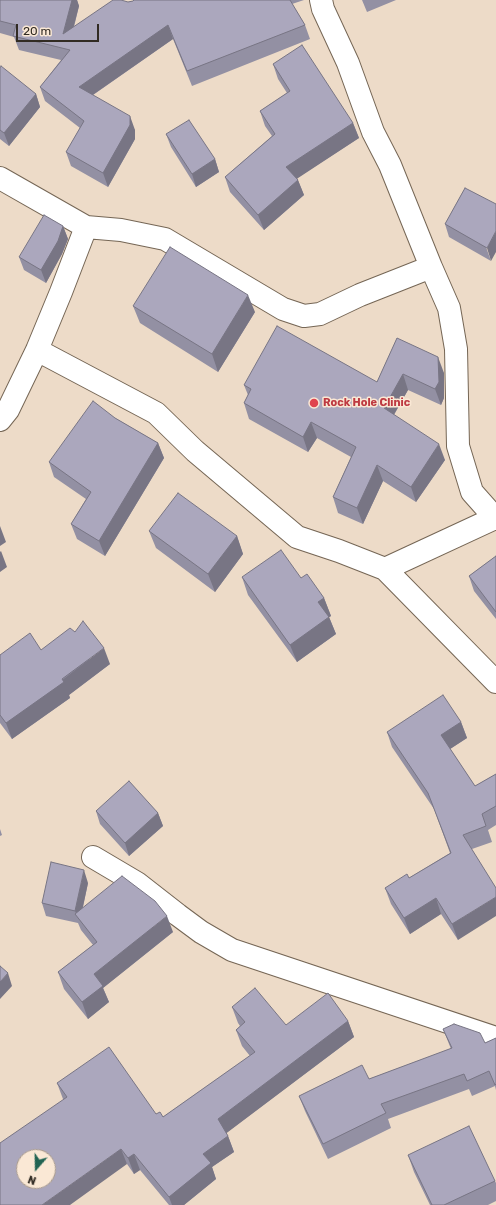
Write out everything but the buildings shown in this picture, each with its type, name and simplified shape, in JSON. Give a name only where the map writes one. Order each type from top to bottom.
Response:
[{"type":"street","points":[[321,0],[348,62],[373,132],[390,165],[449,308],[456,349],[458,446],[472,492],[495,519],[385,569]]},
{"type":"street","points":[[0,178],[86,227],[121,230],[165,239],[283,309],[304,316],[320,314],[360,294],[431,267]]},
{"type":"street","points":[[0,420],[8,410],[37,350],[86,227]]},
{"type":"street","points":[[37,350],[156,413],[195,451],[297,537],[340,551],[385,569],[496,682]]},
{"type":"street","points":[[93,857],[137,883],[201,932],[232,950],[496,1038]]},
{"type":"place","name":"Rock Hole Clinic","points":[[314,403]]}]
